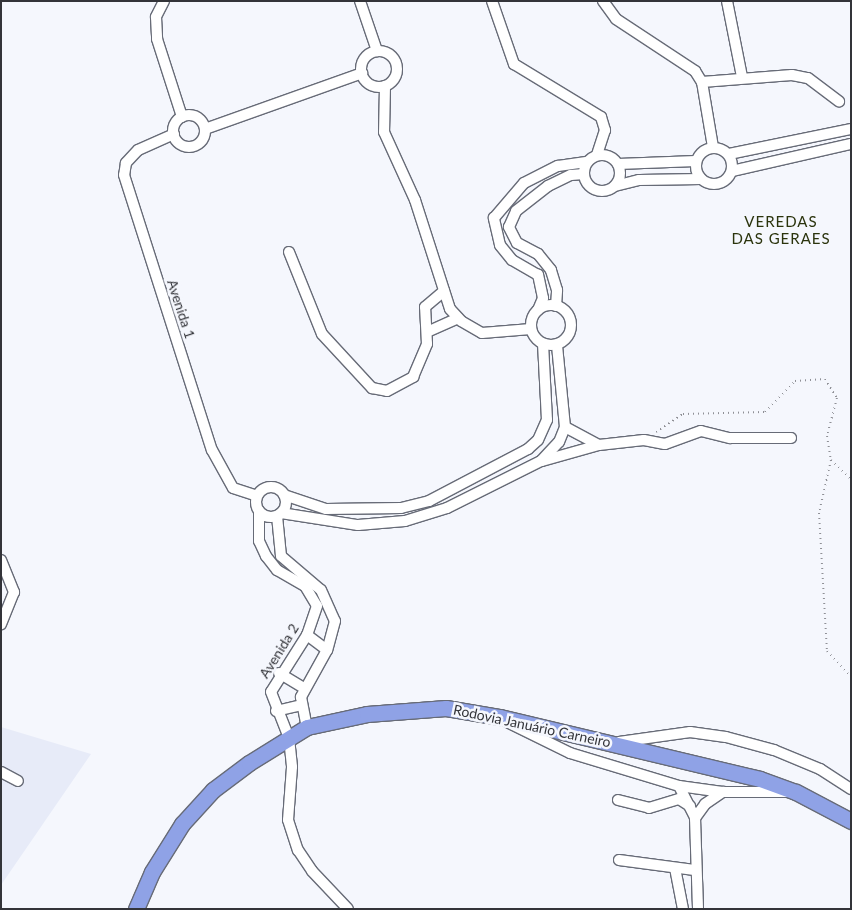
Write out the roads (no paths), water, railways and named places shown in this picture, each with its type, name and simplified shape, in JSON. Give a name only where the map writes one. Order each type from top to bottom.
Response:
[{"type":"highway","name":"Rodovia Januário Carneiro","points":[[136,909],[152,872],[188,818],[213,790],[308,727],[410,709],[446,708],[500,717],[760,779],[796,792],[851,821]]},
{"type":"street","points":[[164,1],[156,17],[158,39],[182,117]]},
{"type":"street","points":[[360,1],[377,51]]},
{"type":"street","points":[[492,1],[514,64],[601,117],[606,130],[597,155],[588,162],[558,166],[524,183],[494,218],[500,245],[512,260],[538,275],[543,298],[531,329]]},
{"type":"street","points":[[602,1],[616,19],[686,61],[702,82],[713,147]]},
{"type":"street","points":[[727,1],[742,77]]},
{"type":"street","points":[[385,86],[368,83],[362,73],[363,61],[377,51],[388,53],[396,62],[397,73],[385,86],[384,132],[415,200],[444,291],[458,318],[482,333],[531,329]]},
{"type":"street","points":[[205,129],[362,73]]},
{"type":"street","points":[[702,82],[742,77],[808,78],[839,101]]},
{"type":"street","points":[[197,116],[205,129],[200,143],[189,147],[179,143],[174,134],[175,124],[182,117],[197,116]]},
{"type":"street","points":[[713,147],[729,154],[851,129]]},
{"type":"street","name":"Avenida 1","points":[[174,134],[138,150],[126,164],[124,175],[212,450],[233,488],[243,495],[257,496]]},
{"type":"street","points":[[584,174],[593,188],[604,191],[639,180],[701,178],[718,184],[732,171],[851,144]]},
{"type":"street","points":[[618,164],[696,161],[703,152],[713,147]]},
{"type":"street","points":[[729,154],[732,171]]},
{"type":"street","points":[[597,155],[609,156],[618,164],[620,176],[615,186]]},
{"type":"street","points":[[696,161],[701,178]]},
{"type":"street","points":[[584,174],[588,162]]},
{"type":"street","points":[[556,306],[557,290],[551,270],[538,254],[517,243],[508,227],[516,211],[548,186],[571,175],[584,174]]},
{"type":"street","points":[[289,252],[322,334],[372,388],[386,392],[413,377],[427,344],[424,308],[444,291]]},
{"type":"street","points":[[538,310],[556,306],[566,313],[571,324],[568,336],[557,344],[544,344]]},
{"type":"street","points":[[427,332],[458,318]]},
{"type":"street","points":[[531,329],[544,344],[547,420],[538,440],[528,449],[430,501],[401,508],[326,509],[284,495],[278,489],[268,487],[257,496],[259,511],[267,516],[279,515],[358,525],[406,521],[447,508],[542,461],[599,445],[644,440],[665,444],[701,431],[730,438],[791,438]]},
{"type":"street","points":[[542,461],[559,442],[565,428],[557,344]]},
{"type":"street","points":[[565,428],[599,445]]},
{"type":"street","points":[[284,495],[286,505],[279,515],[281,556],[321,590],[330,603],[335,621],[327,650],[304,688],[301,706],[308,727]]},
{"type":"street","name":"Avenida 2","points":[[259,511],[259,541],[266,556],[277,570],[306,586],[317,606],[307,635],[279,673],[271,692],[276,710],[289,738],[292,768],[288,820],[298,850],[312,871],[348,909]]},
{"type":"street","points":[[1,560],[14,592],[1,624]]},
{"type":"street","points":[[307,635],[327,650]]},
{"type":"street","points":[[279,673],[304,688]]},
{"type":"street","points":[[276,710],[301,706]]},
{"type":"street","points":[[500,717],[570,753],[679,786],[723,792],[796,792]]},
{"type":"street","points":[[614,743],[690,732],[726,737],[774,750],[820,769],[851,788]]},
{"type":"street","points":[[1,772],[18,781]]},
{"type":"street","points":[[679,786],[695,818],[694,870],[698,909]]},
{"type":"street","points":[[695,818],[705,804],[723,792]]},
{"type":"street","points":[[618,800],[649,808],[679,799],[690,807]]},
{"type":"street","points":[[620,860],[694,870]]},
{"type":"street","points":[[675,868],[684,909]]},
{"type":"district","name":"VEREDAS DAS GERAES","points":[[781,230]]}]
